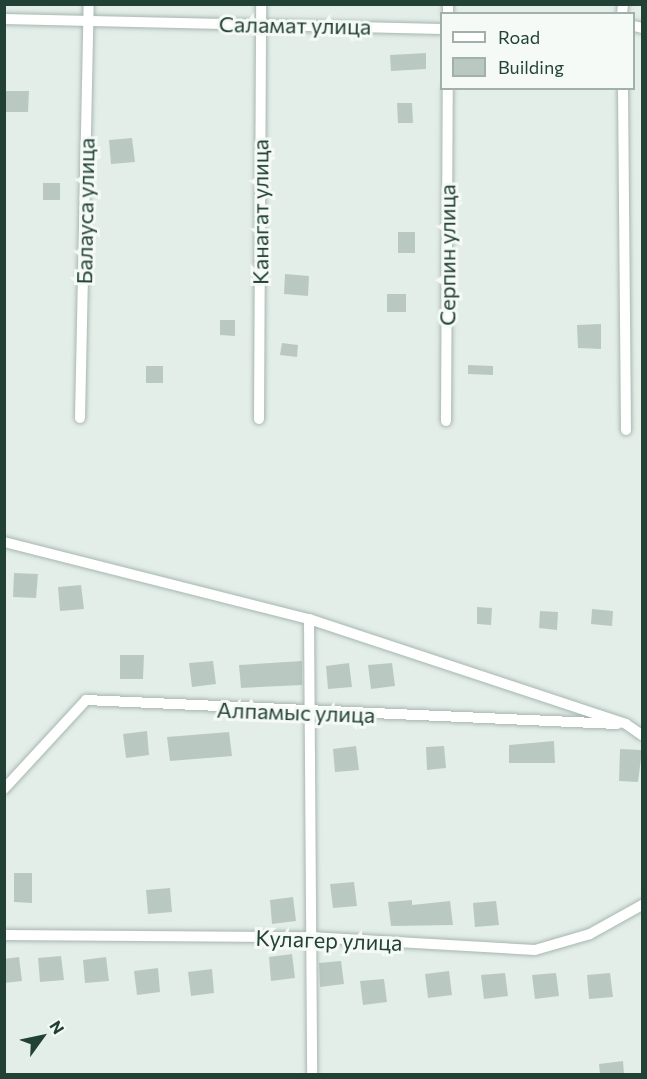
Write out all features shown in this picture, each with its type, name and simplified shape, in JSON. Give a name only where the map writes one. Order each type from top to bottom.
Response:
[{"type":"street","name":"Балауса улица","points":[[80,418],[88,4]]},
{"type":"street","name":"Канагат улица","points":[[260,419],[261,4]]},
{"type":"street","name":"Саламат улица","points":[[4,20],[88,19],[261,26],[440,28]]},
{"type":"street","name":"Серпин улица","points":[[446,421],[448,90]]},
{"type":"street","points":[[623,90],[626,430]]},
{"type":"street","points":[[4,542],[309,619],[626,724],[642,735]]},
{"type":"street","points":[[309,619],[312,1074]]},
{"type":"street","name":"Алпамыс улица","points":[[4,789],[86,700],[626,724]]},
{"type":"street","name":"Кулагер улица","points":[[4,935],[310,937],[535,950],[590,934],[642,904]]},
{"type":"building","points":[[426,53],[426,69],[391,71],[390,55]]},
{"type":"building","points":[[5,91],[29,91],[28,112],[5,112]]},
{"type":"building","points":[[397,103],[412,103],[413,123],[398,123]]},
{"type":"building","points":[[132,138],[135,162],[111,164],[109,140]]},
{"type":"building","points":[[43,183],[60,183],[60,200],[43,200]]},
{"type":"building","points":[[398,232],[415,232],[415,253],[398,253]]},
{"type":"building","points":[[285,274],[309,276],[308,296],[284,294]]},
{"type":"building","points":[[387,294],[406,294],[406,312],[387,312]]},
{"type":"building","points":[[220,320],[235,320],[235,336],[220,335]]},
{"type":"building","points":[[601,324],[601,349],[578,348],[577,325]]},
{"type":"building","points":[[282,343],[298,345],[297,357],[280,355]]},
{"type":"building","points":[[468,365],[493,366],[493,375],[468,374]]},
{"type":"building","points":[[146,366],[163,366],[163,383],[146,383]]},
{"type":"building","points":[[14,573],[38,574],[36,598],[13,597]]},
{"type":"building","points":[[81,585],[84,609],[60,611],[58,587]]},
{"type":"building","points":[[477,607],[492,608],[491,625],[477,624]]},
{"type":"building","points":[[592,609],[613,611],[612,626],[591,624]]},
{"type":"building","points":[[540,611],[558,612],[557,630],[539,628]]},
{"type":"building","points":[[120,655],[144,655],[143,679],[120,679]]},
{"type":"building","points":[[213,661],[216,684],[192,687],[189,663]]},
{"type":"building","points":[[302,661],[302,685],[241,688],[239,665]]},
{"type":"building","points":[[349,663],[352,687],[328,689],[326,666]]},
{"type":"building","points":[[392,663],[395,686],[371,689],[368,665]]},
{"type":"building","points":[[147,731],[149,755],[126,758],[123,734]]},
{"type":"building","points":[[229,732],[232,756],[170,761],[167,737]]},
{"type":"building","points":[[554,741],[555,763],[509,763],[509,745]]},
{"type":"building","points":[[356,746],[359,770],[335,772],[333,749]]},
{"type":"building","points":[[444,746],[446,768],[427,770],[426,747]]},
{"type":"building","points":[[620,749],[642,750],[638,782],[619,781]]},
{"type":"building","points":[[14,873],[32,873],[32,903],[14,902]]},
{"type":"building","points":[[354,882],[357,906],[333,908],[330,884]]},
{"type":"building","points":[[170,888],[172,912],[148,914],[146,890]]},
{"type":"building","points":[[293,897],[296,921],[272,924],[270,900]]},
{"type":"building","points":[[412,900],[412,905],[450,901],[453,925],[391,926],[388,902]]},
{"type":"building","points":[[496,901],[499,925],[475,927],[473,903]]},
{"type":"building","points":[[292,954],[295,978],[271,981],[269,957]]},
{"type":"building","points":[[61,956],[64,980],[40,982],[38,958]]},
{"type":"building","points":[[19,957],[22,981],[4,983],[4,959]]},
{"type":"building","points":[[106,957],[109,981],[85,983],[83,960]]},
{"type":"building","points":[[341,961],[344,984],[320,987],[319,963]]},
{"type":"building","points":[[158,968],[160,992],[137,995],[134,971]]},
{"type":"building","points":[[212,969],[214,993],[191,996],[188,972]]},
{"type":"building","points":[[449,971],[452,995],[428,998],[425,974]]},
{"type":"building","points":[[505,973],[508,996],[484,999],[481,975]]},
{"type":"building","points":[[556,973],[559,996],[535,999],[532,975]]},
{"type":"building","points":[[610,973],[613,997],[589,999],[587,975]]},
{"type":"building","points":[[384,979],[387,1002],[363,1005],[360,981]]},
{"type":"building","points":[[623,1061],[624,1074],[600,1074],[599,1064]]}]
